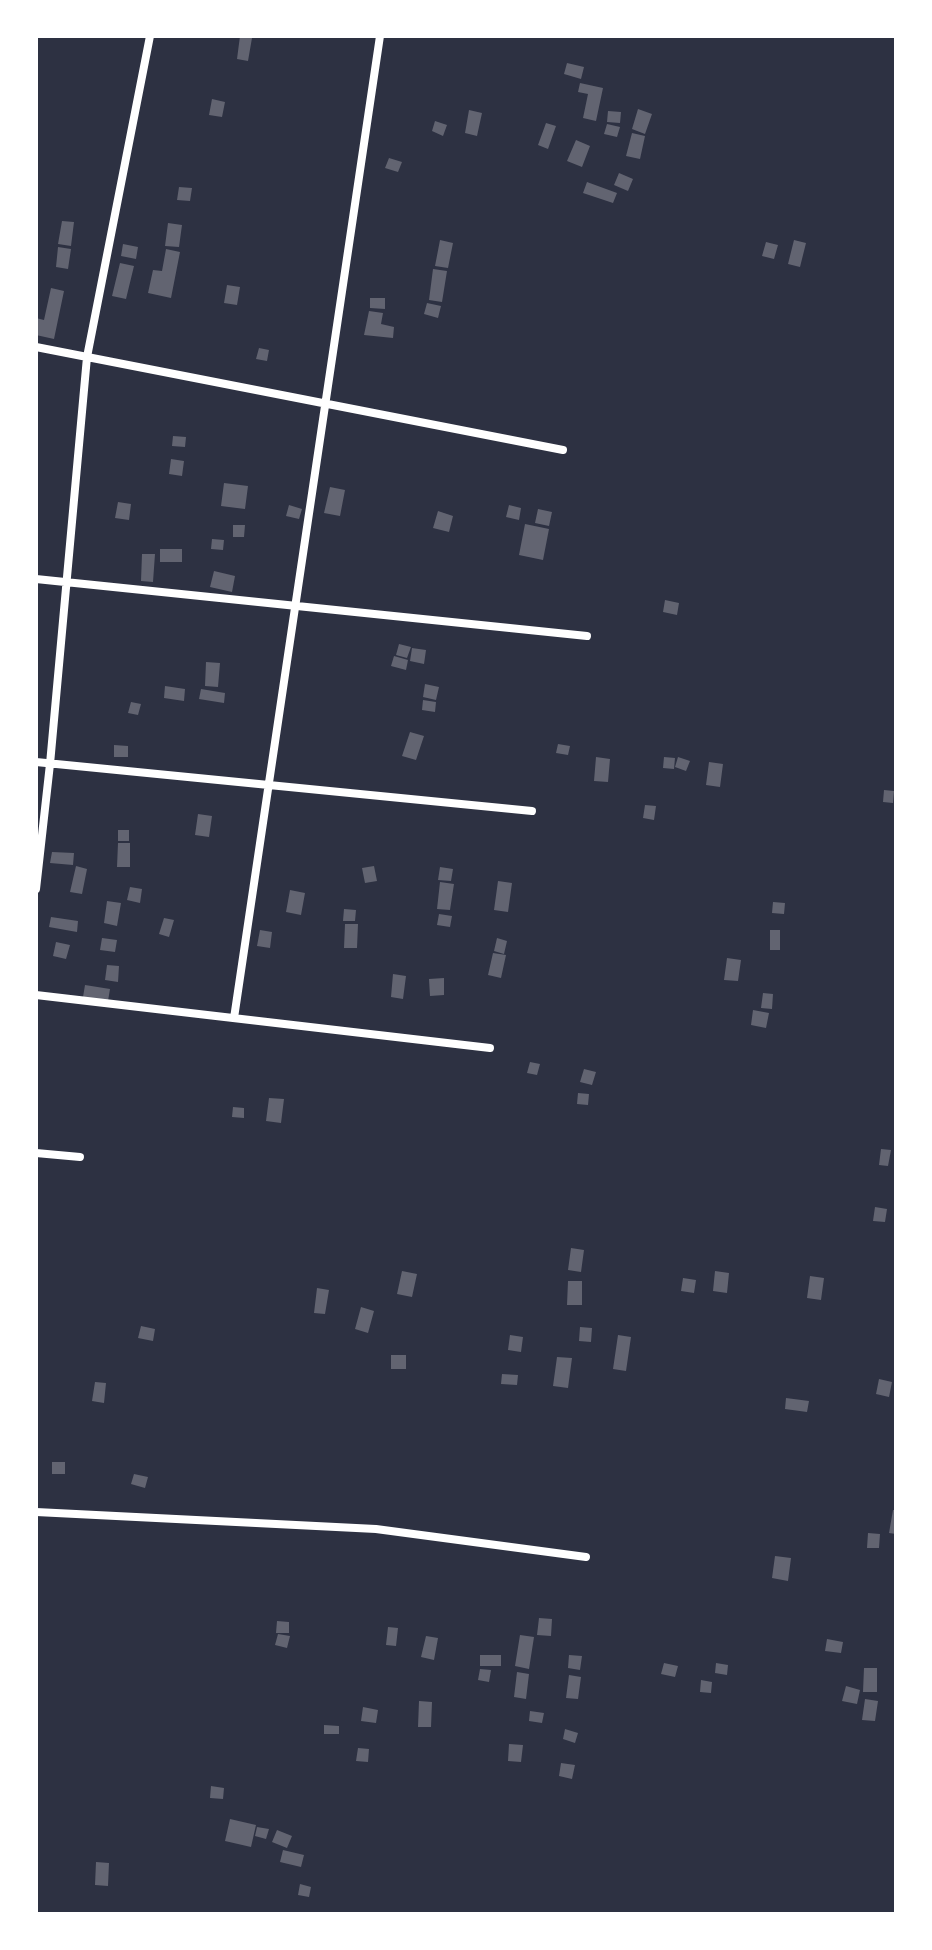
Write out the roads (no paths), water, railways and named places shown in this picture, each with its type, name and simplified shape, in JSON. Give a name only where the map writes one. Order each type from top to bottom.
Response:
[{"type":"street","points":[[36,889],[87,357],[150,36]]},
{"type":"street","points":[[234,1018],[380,36]]},
{"type":"street","points":[[36,347],[563,450]]},
{"type":"street","points":[[36,579],[587,636]]},
{"type":"street","points":[[36,762],[532,811]]},
{"type":"street","points":[[36,995],[490,1048]]},
{"type":"street","points":[[36,1153],[80,1157]]},
{"type":"street","points":[[36,1512],[376,1529],[586,1557]]}]
